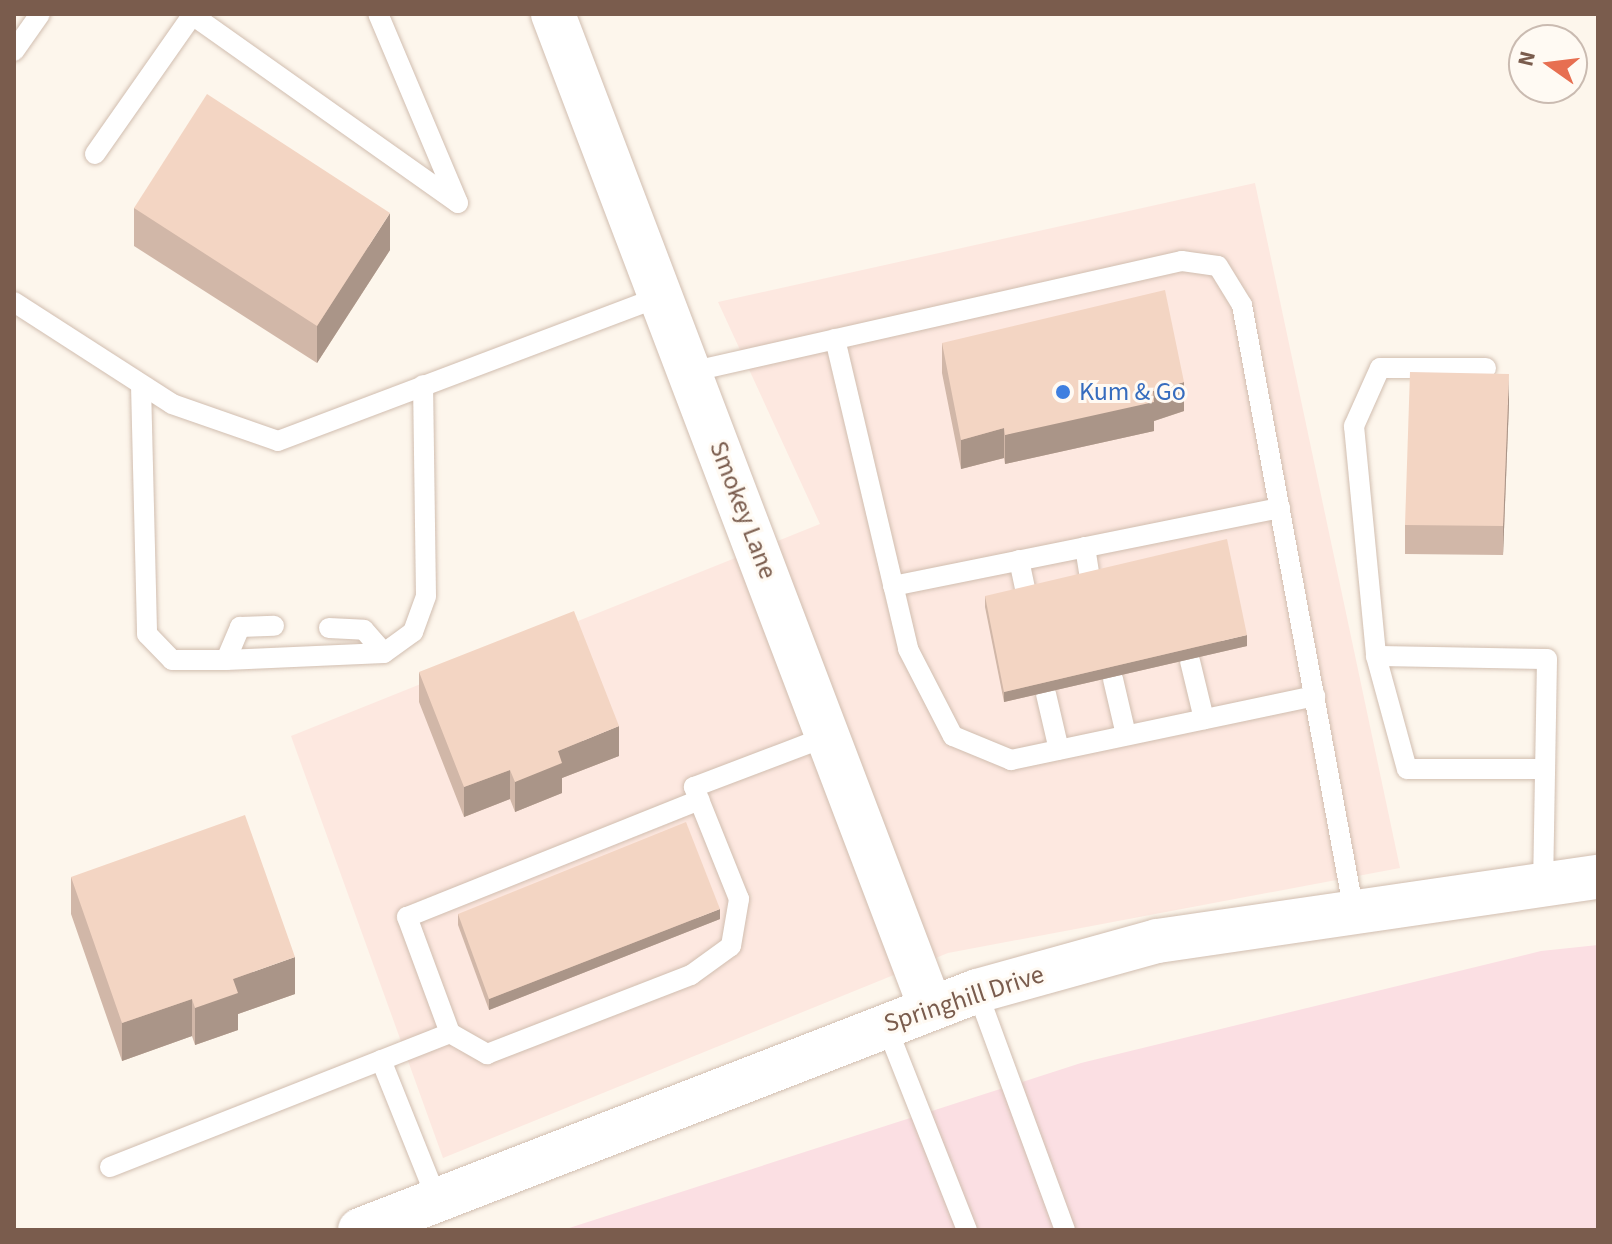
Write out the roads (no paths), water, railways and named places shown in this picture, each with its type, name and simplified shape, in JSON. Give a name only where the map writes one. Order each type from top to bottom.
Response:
[{"type":"main road","name":"Smokey Lane","points":[[553,14],[930,1006]]},
{"type":"main road","name":"Springhill Drive","points":[[360,1230],[885,1023],[977,991],[1157,941],[1598,877]]},
{"type":"lane","points":[[18,38],[40,14]]},
{"type":"lane","points":[[95,154],[192,14],[458,203],[378,14]]},
{"type":"lane","points":[[690,372],[1182,261],[1218,266],[1242,305],[1354,912]]},
{"type":"lane","points":[[14,302],[141,385],[278,441],[661,296]]},
{"type":"lane","points":[[835,339],[908,649],[953,736],[1011,760],[1315,696]]},
{"type":"lane","points":[[1486,368],[1380,368],[1354,426],[1376,656],[1407,769],[1544,769]]},
{"type":"lane","points":[[141,385],[142,587],[147,634],[172,660],[226,660],[384,653],[413,632],[426,596],[423,385]]},
{"type":"lane","points":[[893,586],[1280,508]]},
{"type":"lane","points":[[1160,532],[1164,554]]},
{"type":"lane","points":[[1085,547],[1091,583]]},
{"type":"lane","points":[[1019,560],[1027,598]]},
{"type":"lane","points":[[226,660],[240,627],[274,626]]},
{"type":"lane","points":[[329,628],[364,630],[384,653]]},
{"type":"lane","points":[[1376,656],[1547,659],[1543,883]]},
{"type":"lane","points":[[1190,661],[1204,719]]},
{"type":"lane","points":[[1113,679],[1126,735]]},
{"type":"lane","points":[[1046,694],[1059,750]]},
{"type":"lane","points":[[700,800],[407,917],[450,1033],[487,1054],[691,975],[731,946],[739,899],[700,800],[694,787],[828,736]]},
{"type":"lane","points":[[977,991],[1065,1230]]},
{"type":"lane","points":[[885,1023],[967,1230]]},
{"type":"lane","points":[[110,1167],[450,1033]]},
{"type":"lane","points":[[381,1060],[437,1199]]},
{"type":"place","name":"Kum & Go","points":[[1063,392]]}]
